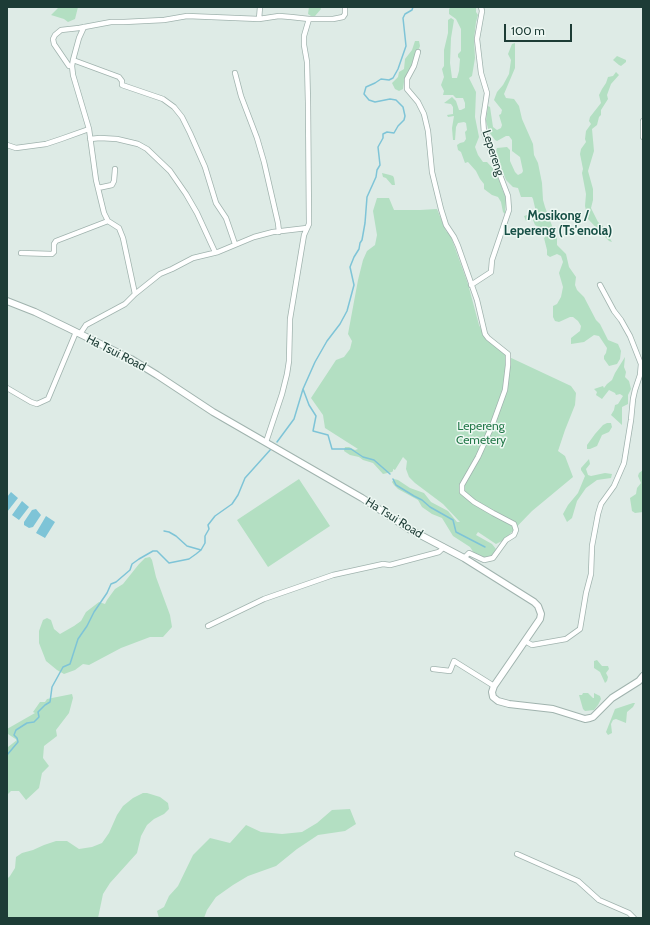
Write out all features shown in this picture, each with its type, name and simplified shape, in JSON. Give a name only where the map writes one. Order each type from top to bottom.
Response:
[{"type":"street","points":[[259,19],[260,7]]},
{"type":"street","points":[[72,66],[69,66],[54,44],[53,39],[55,34],[61,30],[111,22],[150,21],[187,16],[259,19],[279,16],[309,19],[333,19],[343,17],[345,14],[345,7]]},
{"type":"street","name":"Lepereng","points":[[471,285],[491,272],[492,260],[509,210],[508,196],[484,133],[483,119],[486,93],[481,74],[478,39],[482,11],[481,7]]},
{"type":"street","points":[[266,442],[287,374],[289,361],[290,319],[304,235],[309,224],[307,62],[304,36],[309,19]]},
{"type":"street","points":[[84,27],[79,38],[72,66],[78,94],[89,129],[98,188],[104,213],[108,221],[119,228],[123,238],[135,294]]},
{"type":"street","points":[[418,52],[414,66],[407,79],[407,89],[418,102],[424,114],[428,131],[432,172],[441,209],[446,225],[454,237],[477,300],[486,334],[488,338],[508,354],[508,365],[503,396],[478,457],[462,485],[462,492],[493,514],[514,524],[516,530],[514,535],[502,545],[492,558],[484,560],[469,553],[464,558]]},
{"type":"street","points":[[73,60],[119,77],[122,81],[122,85],[163,98],[174,107],[182,117],[190,133],[205,167],[216,203],[226,218],[235,244]]},
{"type":"street","points":[[235,73],[240,96],[257,138],[264,162],[279,232]]},
{"type":"street","points":[[643,121],[643,137]]},
{"type":"street","points":[[7,145],[16,148],[46,144],[89,129]]},
{"type":"street","points":[[90,139],[117,139],[138,144],[147,149],[170,171],[186,194],[215,252]]},
{"type":"street","points":[[98,188],[112,185],[116,169]]},
{"type":"street","points":[[21,253],[52,254],[54,252],[54,244],[56,241],[108,221]]},
{"type":"street","points":[[7,388],[37,404],[44,402],[51,394],[78,333],[86,325],[125,304],[160,274],[172,270],[193,258],[215,252],[254,237],[273,232],[307,228]]},
{"type":"street","points":[[525,641],[532,645],[566,639],[580,629],[591,574],[592,546],[598,514],[601,504],[614,486],[624,463],[633,399],[640,376],[641,364],[630,336],[600,285]]},
{"type":"street","name":"Ha Tsui Road","points":[[7,301],[35,312],[131,359],[158,375],[213,412],[362,498],[409,529],[464,558],[534,602],[538,606],[541,614],[540,619],[494,686]]},
{"type":"street","points":[[37,404],[37,410]]},
{"type":"street","points":[[208,626],[264,599],[334,575],[383,564],[390,565],[439,552],[444,547]]},
{"type":"street","points":[[433,670],[450,671],[454,661],[494,686],[492,692],[494,697],[503,703],[553,709],[585,719],[593,717],[612,698],[639,681],[643,676]]},
{"type":"street","points":[[516,854],[578,881],[600,900],[629,913],[634,918]]},
{"type":"green space","points":[[61,7],[78,7],[75,19],[68,22],[64,19],[51,15]]},
{"type":"green space","points":[[309,7],[320,7],[321,9],[315,16],[311,16],[308,14]]},
{"type":"green space","points":[[451,7],[476,7],[476,12],[478,15],[474,39],[475,58],[472,76],[469,78],[476,92],[475,117],[479,137],[475,147],[483,162],[487,162],[497,173],[506,197],[505,214],[498,197],[492,195],[484,189],[484,184],[476,171],[468,162],[465,163],[461,152],[458,150],[457,145],[464,142],[466,139],[466,123],[458,123],[456,127],[455,140],[453,140],[452,128],[454,116],[448,117],[447,115],[453,114],[453,107],[451,104],[444,103],[452,97],[456,101],[459,110],[461,110],[465,108],[465,103],[463,98],[456,98],[453,95],[443,95],[444,91],[441,85],[444,77],[442,69],[444,66],[444,50],[448,33],[448,20],[451,18],[454,20],[451,38],[450,63],[452,78],[457,78],[459,71],[460,59],[458,54],[461,51],[461,29],[456,19],[449,14],[449,9]]},
{"type":"green space","points":[[415,41],[419,41],[420,46],[404,82],[403,89],[399,91],[395,89],[392,83],[398,77],[399,72],[404,69],[405,59],[412,50]]},
{"type":"green space","points":[[515,43],[515,68],[504,94],[506,98],[514,99],[519,106],[522,119],[533,144],[534,155],[538,163],[542,183],[543,200],[557,239],[557,245],[566,254],[569,267],[576,277],[575,285],[577,290],[584,297],[608,340],[618,344],[621,351],[620,359],[617,364],[609,366],[604,359],[607,348],[599,336],[594,335],[584,342],[571,344],[571,338],[580,331],[581,326],[573,317],[559,322],[555,321],[553,317],[553,306],[557,304],[561,297],[563,287],[559,273],[563,262],[561,256],[557,254],[550,257],[547,255],[544,238],[546,236],[544,230],[535,225],[533,220],[534,218],[526,221],[524,216],[536,212],[532,197],[521,197],[518,188],[513,187],[506,180],[497,157],[497,148],[507,147],[510,150],[510,161],[515,172],[518,175],[523,171],[520,157],[512,151],[512,140],[509,136],[506,136],[497,141],[489,132],[486,121],[488,106],[490,107],[493,127],[497,130],[501,128],[502,125],[499,115],[501,114],[502,110],[494,100],[497,92],[509,74],[511,60],[508,54],[512,44]]},
{"type":"green space","points":[[617,56],[626,60],[626,62],[621,66],[619,65],[613,60]]},
{"type":"green space","points":[[616,72],[619,75],[611,84],[607,95],[608,99],[601,110],[601,115],[597,125],[592,129],[594,151],[588,171],[593,189],[591,208],[598,222],[602,225],[612,242],[609,241],[588,219],[585,206],[586,194],[580,154],[581,149],[586,142],[586,131],[591,124],[589,121],[590,117],[601,103],[599,95],[608,77],[613,76]]},
{"type":"green space","points":[[382,173],[393,176],[395,185],[392,185],[386,178],[383,177]]},
{"type":"green space","name":"Lepereng Cemetery","points":[[377,198],[389,198],[394,210],[437,209],[446,231],[450,234],[468,284],[479,325],[486,339],[507,356],[571,386],[576,393],[575,405],[558,451],[565,456],[573,477],[532,511],[504,540],[496,544],[478,532],[476,535],[492,544],[496,549],[492,556],[482,557],[474,553],[470,547],[453,536],[442,518],[432,514],[422,507],[418,500],[398,489],[394,485],[392,482],[394,479],[410,488],[424,493],[431,502],[448,511],[457,522],[460,522],[443,504],[409,477],[406,469],[407,461],[403,457],[395,470],[393,469],[392,472],[383,474],[373,463],[350,455],[344,451],[345,447],[355,450],[358,449],[325,428],[323,415],[311,398],[336,360],[344,357],[350,349],[352,341],[348,334],[358,280],[363,260],[367,251],[375,245],[377,235],[373,211]]},
{"type":"green space","points":[[625,357],[625,377],[629,381],[631,389],[628,395],[628,404],[622,407],[622,425],[611,415],[615,405],[618,404],[623,396],[620,394],[616,395],[609,390],[602,399],[596,395],[597,392],[594,389],[603,386],[604,388],[612,380]]},
{"type":"green space","points":[[611,423],[612,427],[609,432],[602,435],[597,446],[587,449],[587,445],[595,434],[603,425]]},
{"type":"green space","points":[[589,459],[590,464],[586,469],[588,475],[591,476],[605,473],[612,474],[611,478],[597,480],[586,488],[577,501],[572,518],[567,522],[563,514],[578,493],[585,476],[581,468]]},
{"type":"green space","points":[[643,470],[643,512],[635,513],[632,511],[630,498],[636,494],[637,488],[641,483],[638,476]]},
{"type":"green space","points":[[299,479],[330,526],[268,567],[237,520]]},
{"type":"green space","points":[[150,557],[170,615],[172,627],[163,637],[150,637],[121,648],[89,665],[83,664],[75,670],[64,674],[46,661],[39,643],[39,631],[43,620],[47,618],[51,620],[54,629],[60,634],[74,626],[81,621],[86,612],[99,602],[105,604],[115,589],[123,584],[145,558]]},
{"type":"green space","points":[[597,660],[602,666],[608,666],[609,669],[606,673],[608,677],[605,683],[600,672],[594,668],[594,661]]},
{"type":"green space","points":[[583,693],[588,693],[593,698],[594,693],[600,696],[601,699],[594,710],[585,711],[583,709],[579,695],[582,695]]},
{"type":"green space","points":[[72,694],[73,698],[69,713],[56,730],[57,736],[44,746],[43,758],[49,766],[42,773],[39,788],[26,800],[19,791],[11,791],[7,795],[7,746],[8,747],[17,740],[8,734],[7,729],[35,713],[33,712],[40,702],[45,702],[47,699]]},
{"type":"green space","points":[[635,703],[633,707],[627,712],[626,723],[616,719],[613,720],[611,724],[612,733],[608,735],[606,732],[615,709]]},
{"type":"green space","points":[[143,793],[160,797],[168,803],[169,809],[147,825],[141,836],[137,853],[110,883],[103,894],[98,918],[7,918],[7,879],[15,868],[16,857],[22,853],[56,841],[67,841],[79,849],[92,847],[102,843],[123,806],[133,798]]},
{"type":"green space","points":[[350,809],[356,824],[345,831],[318,835],[297,849],[276,866],[248,876],[233,885],[216,897],[207,910],[204,918],[159,918],[157,911],[164,907],[169,896],[178,886],[193,855],[210,838],[230,843],[246,825],[261,832],[282,834],[302,832],[317,823],[332,810]]},
{"type":"water","points":[[11,492],[18,498],[7,512],[7,497]]},
{"type":"water","points":[[22,501],[29,507],[19,520],[12,515]]},
{"type":"water","points":[[36,509],[41,515],[33,527],[29,528],[24,525],[24,522],[32,510]]},
{"type":"water","points":[[46,516],[55,522],[45,538],[36,533]]},
{"type":"waterway","points":[[277,442],[294,419],[303,389],[315,362],[347,311],[354,285],[350,267],[362,240],[367,197],[380,165],[378,147],[383,138],[383,134],[387,132],[394,133],[404,120],[405,116],[403,107],[396,100],[390,99],[375,102],[369,100],[364,94],[366,87],[381,79],[389,80],[393,78],[398,69],[406,46],[403,18],[405,14],[412,10],[413,7]]},
{"type":"waterway","points":[[303,389],[309,405],[316,416],[313,431],[328,435],[332,449],[351,449],[363,457],[374,460],[390,474]]},
{"type":"waterway","points":[[7,755],[18,742],[14,735],[16,730],[27,723],[34,722],[39,717],[38,712],[50,702],[52,687],[63,667],[70,664],[78,639],[107,593],[111,584],[116,582],[130,570],[132,564],[153,551],[157,551],[169,563],[189,559],[201,550],[205,543],[205,536],[209,529],[208,525],[215,516],[232,504],[238,495],[245,478],[271,449]]},
{"type":"waterway","points":[[393,479],[396,485],[453,520],[456,532],[485,547]]},
{"type":"waterway","points":[[164,531],[176,536],[187,546],[201,550]]},
{"type":"district","name":"Mosikong / Lepereng (Ts'enola)","points":[[558,224]]}]
